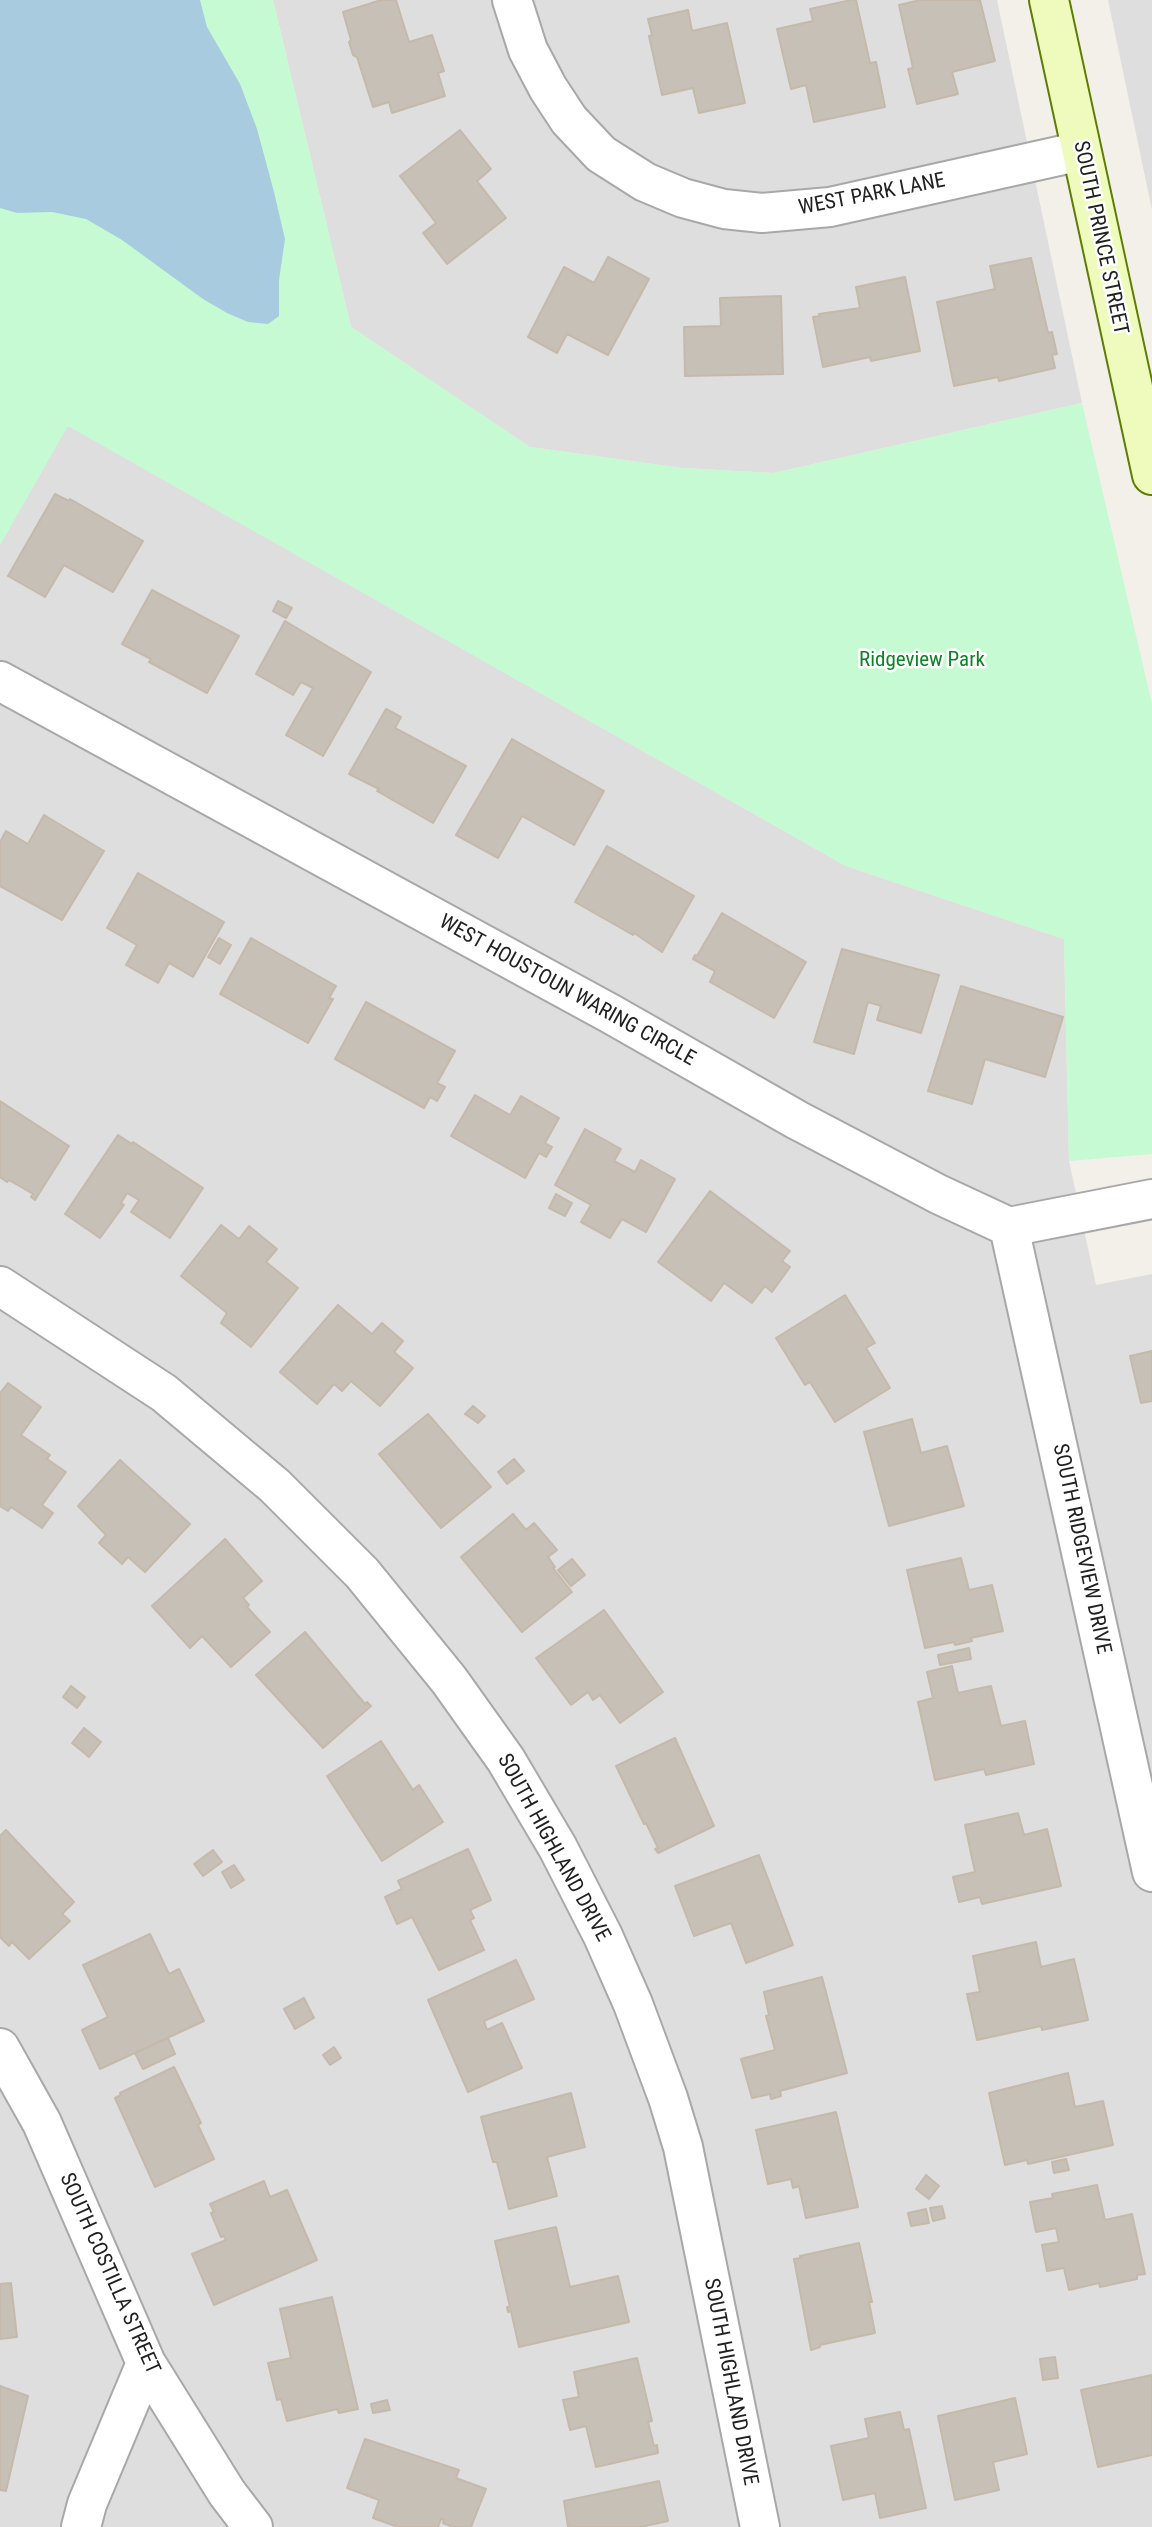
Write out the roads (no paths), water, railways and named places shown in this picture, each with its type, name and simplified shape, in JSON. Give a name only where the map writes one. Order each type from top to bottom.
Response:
[{"type":"street","name":"WEST PARK LANE","points":[[512,0],[528,50],[548,88],[569,120],[601,155],[645,182],[683,198],[723,209],[762,213],[830,207],[1082,151]]},
{"type":"street","name":"SOUTH PRINCE STREET","points":[[1049,0],[1152,475]]},
{"type":"street","name":"WEST HOUSTOUN WARING CIRCLE","points":[[0,681],[611,1014],[797,1120],[938,1194],[1009,1227]]},
{"type":"street","points":[[1009,1227],[1152,1199]]},
{"type":"street","name":"SOUTH RIDGEVIEW DRIVE","points":[[1009,1227],[1152,1872]]},
{"type":"street","name":"SOUTH HIGHLAND DRIVE","points":[[0,1286],[164,1393],[275,1486],[362,1573],[449,1680],[506,1760],[558,1847],[603,1936],[633,2004],[668,2098],[683,2147],[760,2527]]},
{"type":"street","name":"SOUTH COSTILLA STREET","points":[[0,2048],[42,2123],[146,2363],[227,2493],[253,2527]]},
{"type":"street","points":[[81,2527],[87,2504],[146,2363]]},
{"type":"water","points":[[0,0],[200,0],[207,27],[240,84],[257,129],[274,192],[285,239],[279,280],[279,316],[268,324],[248,322],[227,313],[203,299],[122,240],[86,219],[52,212],[17,213],[0,208]]},
{"type":"park label","name":"Ridgeview Park","points":[[922,661]]}]
